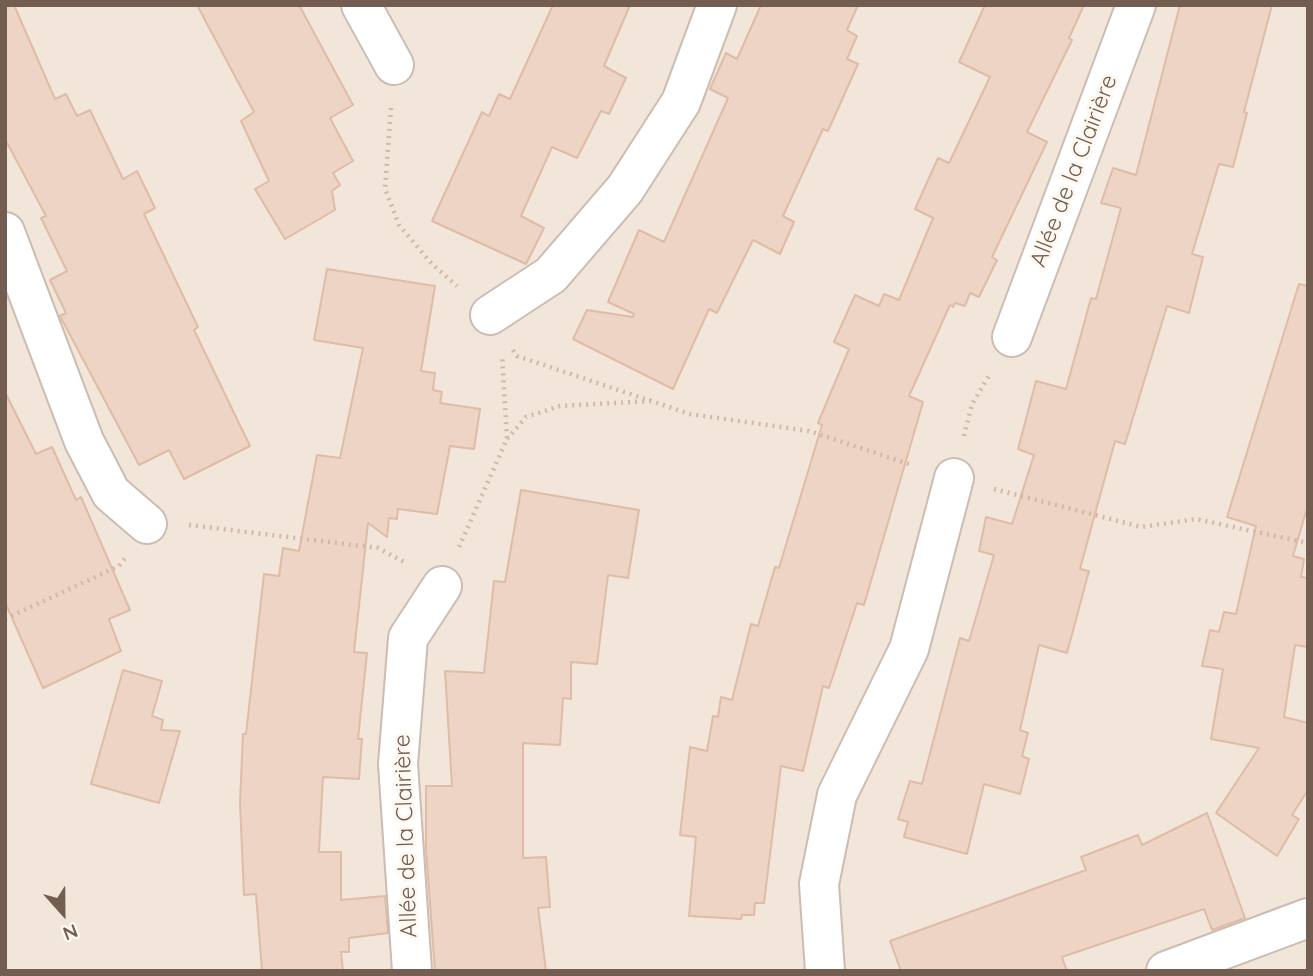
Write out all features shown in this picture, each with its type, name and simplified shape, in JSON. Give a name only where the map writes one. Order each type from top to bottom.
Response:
[{"type":"street","points":[[361,5],[394,65]]},
{"type":"street","points":[[490,315],[551,275],[625,189],[681,102],[717,5]]},
{"type":"street","name":"Allée de la Clairière","points":[[1012,337],[1136,5]]},
{"type":"street","points":[[5,232],[84,442],[111,493],[147,524]]},
{"type":"street","points":[[825,971],[819,884],[837,795],[909,649],[954,478]]},
{"type":"street","name":"Allée de la Clairière","points":[[412,971],[398,764],[408,638],[442,586]]},
{"type":"street","points":[[1166,971],[1308,919]]},
{"type":"path","points":[[394,65],[385,188],[399,225],[432,264],[490,315],[517,356],[690,414],[809,431],[954,478],[1142,527],[1196,519],[1308,543]]},
{"type":"path","points":[[490,315],[503,360],[507,439]]},
{"type":"path","points":[[954,478],[972,404],[1012,337]]},
{"type":"path","points":[[5,620],[119,566],[147,524],[202,525],[378,548],[442,586],[507,439],[526,417],[561,405],[655,401]]},
{"type":"shaded area","points":[[5,5],[1308,5],[1308,971],[5,971]]},
{"type":"building","points":[[5,5],[14,5],[55,99],[66,94],[77,116],[90,110],[123,179],[137,171],[155,208],[144,214],[198,327],[194,330],[250,446],[184,479],[169,450],[139,465],[60,316],[66,313],[50,280],[67,271],[41,218],[46,216],[5,139]]},
{"type":"building","points":[[197,5],[299,5],[353,105],[330,118],[353,161],[333,173],[340,185],[332,191],[335,210],[285,239],[255,189],[269,181],[241,121],[254,112]]},
{"type":"building","points":[[553,5],[630,5],[604,66],[626,78],[609,114],[601,111],[577,158],[552,147],[521,216],[544,228],[526,264],[432,221],[482,112],[489,116],[499,94],[510,99]]},
{"type":"building","points":[[761,5],[858,5],[847,30],[857,36],[847,59],[858,64],[828,131],[823,129],[783,216],[794,222],[780,254],[753,240],[717,313],[709,309],[673,389],[573,339],[587,310],[633,317],[634,314],[608,302],[639,230],[664,242],[728,98],[710,89],[726,53],[737,59]]},
{"type":"building","points":[[985,5],[1084,5],[1069,38],[1072,40],[1027,132],[1047,142],[992,257],[997,260],[979,297],[970,293],[965,306],[955,303],[953,307],[950,305],[909,396],[923,402],[864,605],[857,603],[829,688],[823,686],[803,771],[781,766],[764,903],[755,903],[754,915],[742,915],[741,919],[689,916],[696,837],[680,835],[690,747],[707,751],[713,716],[718,717],[721,697],[732,700],[751,624],[758,626],[775,567],[779,568],[822,425],[818,423],[849,349],[834,342],[855,295],[879,306],[884,294],[899,300],[933,218],[915,209],[938,158],[949,163],[990,77],[959,62]]},
{"type":"building","points":[[1180,5],[1272,5],[1244,112],[1247,113],[1233,167],[1219,164],[1192,254],[1203,257],[1189,313],[1167,306],[1125,444],[1115,441],[1080,569],[1089,571],[1067,653],[1039,645],[1020,730],[1028,733],[1022,756],[1029,759],[1020,794],[984,784],[967,854],[904,837],[908,822],[898,819],[910,781],[922,784],[960,638],[969,641],[994,555],[979,551],[986,517],[1012,524],[1034,455],[1018,449],[1036,381],[1066,389],[1091,298],[1096,299],[1121,208],[1101,203],[1113,168],[1136,175]]},
{"type":"building","points":[[327,269],[435,286],[421,371],[435,373],[433,390],[442,392],[440,403],[480,409],[474,449],[450,446],[437,514],[398,509],[397,519],[389,518],[387,537],[368,523],[354,652],[367,653],[358,739],[362,739],[359,779],[323,777],[319,852],[341,852],[341,900],[385,896],[388,933],[349,938],[349,952],[341,952],[343,971],[262,971],[256,894],[244,895],[240,803],[243,734],[246,734],[264,574],[279,576],[283,548],[299,551],[317,455],[340,458],[363,348],[314,340]]},
{"type":"building","points":[[1299,284],[1308,286],[1308,505],[1293,556],[1304,559],[1301,577],[1308,578],[1308,647],[1295,645],[1284,717],[1308,723],[1308,790],[1292,815],[1299,819],[1277,856],[1216,813],[1259,748],[1211,739],[1223,669],[1202,666],[1210,630],[1219,632],[1224,612],[1236,614],[1256,526],[1227,517]]},
{"type":"building","points":[[5,392],[36,454],[52,447],[76,500],[81,497],[130,610],[109,619],[121,651],[43,688],[5,602]]},
{"type":"building","points":[[521,490],[639,510],[628,578],[608,575],[597,664],[571,662],[571,699],[563,698],[560,745],[523,743],[523,858],[546,857],[550,907],[538,908],[546,971],[435,971],[426,849],[426,786],[452,786],[445,671],[484,673],[494,581],[505,582]]},
{"type":"building","points":[[123,670],[162,681],[152,716],[163,720],[161,730],[180,731],[159,803],[91,784]]},
{"type":"building","points":[[1207,813],[1245,918],[1212,930],[1204,909],[1062,957],[1067,971],[901,971],[890,941],[1086,870],[1081,857],[1138,835],[1142,845]]}]
